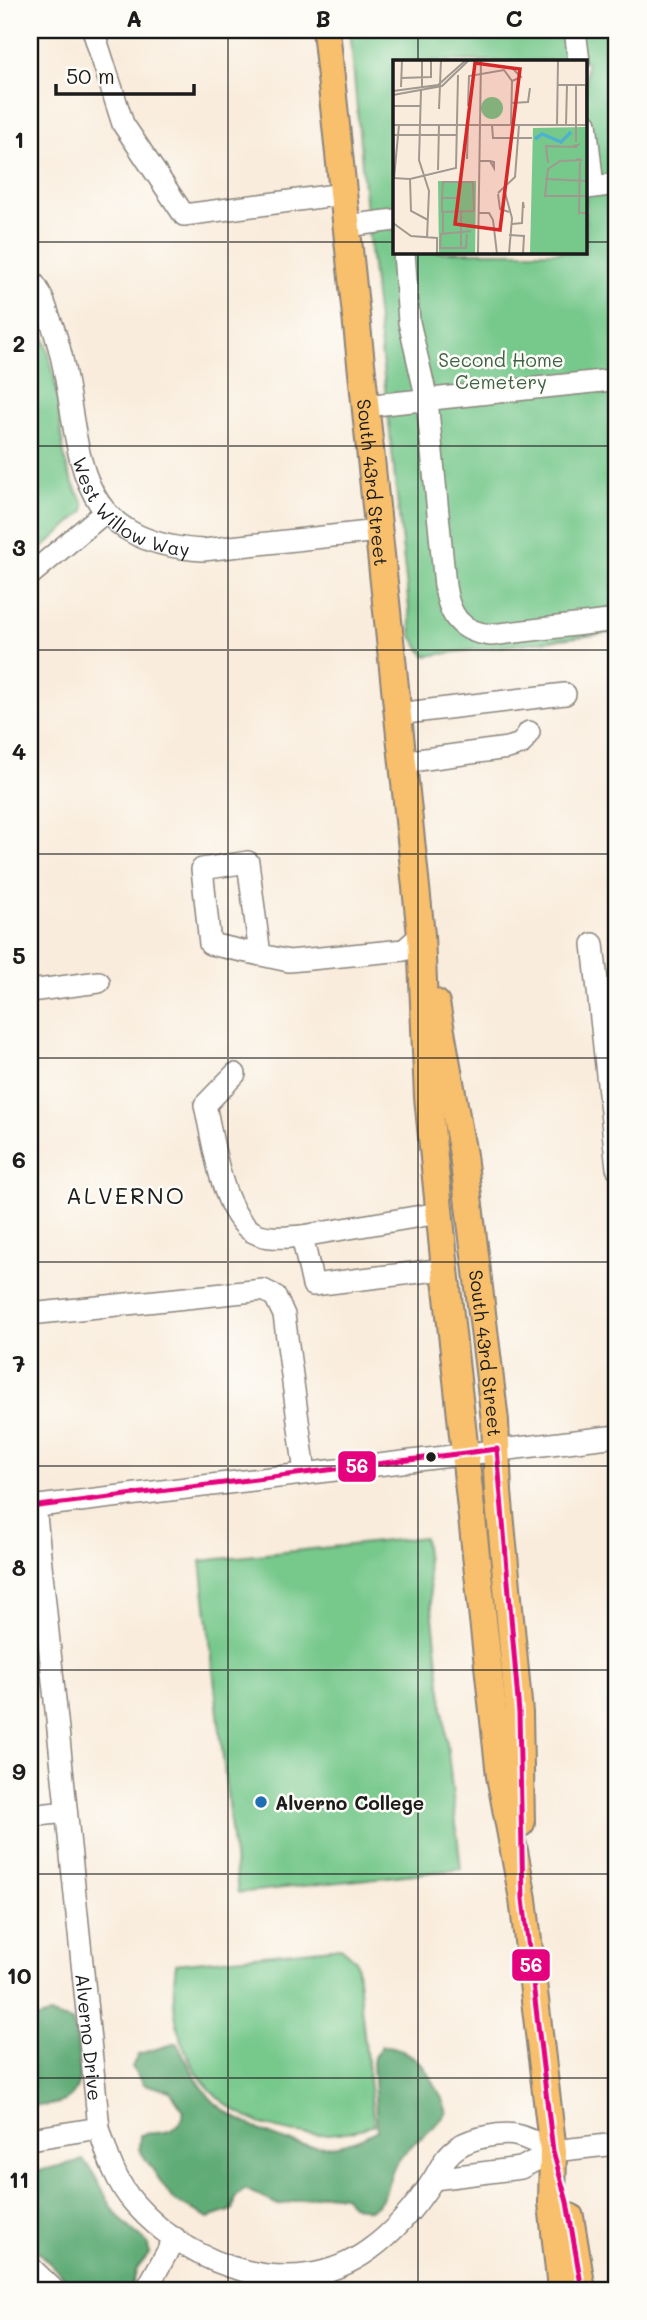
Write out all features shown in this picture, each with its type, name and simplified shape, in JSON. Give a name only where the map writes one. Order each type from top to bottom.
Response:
[{"type":"main road","name":"South 43rd Street","points":[[326,30],[421,935],[426,1077],[464,1454],[500,1776],[523,1899],[553,2151],[552,2203],[561,2290]]},
{"type":"main road","name":"South 43rd Street","points":[[421,935],[451,1074],[484,1314],[519,1713],[523,1899]]},
{"type":"main road","points":[[450,1318],[484,1314]]},
{"type":"main road","name":"South 43rd Street","points":[[553,2151],[567,2202],[582,2290]]},
{"type":"street","points":[[93,30],[123,124],[184,215],[343,194]]},
{"type":"street","points":[[575,30],[579,60]]},
{"type":"street","points":[[588,166],[589,188],[617,184]]},
{"type":"street","points":[[346,226],[393,220]]},
{"type":"street","points":[[404,254],[409,322],[427,400],[445,586],[448,606],[457,622],[475,634],[491,635],[617,620]]},
{"type":"street","name":"West Willow Way","points":[[30,279],[39,289],[63,357],[78,457],[85,478],[105,512],[144,538],[174,548],[203,550],[378,531]]},
{"type":"street","points":[[365,406],[615,377]]},
{"type":"street","points":[[30,575],[105,512]]},
{"type":"street","points":[[397,714],[565,694]]},
{"type":"street","points":[[403,762],[508,748],[521,744],[529,732]]},
{"type":"street","points":[[260,955],[248,862],[202,869],[210,944],[260,955],[289,961],[404,950],[421,935]]},
{"type":"street","points":[[593,944],[617,1168]]},
{"type":"street","points":[[30,991],[99,982]]},
{"type":"street","points":[[236,1074],[205,1105],[230,1202],[240,1222],[255,1233],[279,1238],[302,1236],[439,1213]]},
{"type":"street","points":[[302,1236],[313,1285],[445,1269]]},
{"type":"street","points":[[30,1314],[263,1290],[275,1296],[284,1315],[305,1473]]},
{"type":"street","points":[[32,1507],[617,1436]]},
{"type":"street","name":"Alverno Drive","points":[[32,1507],[99,2128],[117,2178],[134,2203],[175,2238],[228,2268],[258,2275],[325,2271],[349,2263],[386,2237],[434,2179],[442,2162],[457,2147],[474,2139],[517,2134],[553,2151]]},
{"type":"street","points":[[30,1816],[66,1812]]},
{"type":"street","points":[[30,2138],[99,2128]]},
{"type":"street","points":[[434,2179],[521,2168],[553,2151],[617,2144]]},
{"type":"street","points":[[146,2290],[175,2238]]},
{"type":"street","points":[[30,2267],[54,2290]]},
{"type":"green space","name":"Second Home Cemetery","points":[[350,30],[617,30],[617,632],[425,656],[412,636],[366,211]]},
{"type":"green space","points":[[30,306],[50,360],[66,464],[84,503],[84,511],[30,559]]},
{"type":"green space","points":[[424,1537],[461,1869],[238,1893],[201,1561]]},
{"type":"green space","points":[[341,1947],[356,1960],[374,2125],[333,2134],[293,2132],[257,2122],[226,2104],[201,2078],[183,2045],[174,2007],[176,1964]]},
{"type":"green space","points":[[50,2015],[72,2021],[78,2049],[78,2083],[75,2091],[63,2102],[30,2105],[30,2020]]},
{"type":"green space","points":[[177,2043],[198,2081],[214,2102],[255,2128],[301,2145],[331,2146],[361,2138],[377,2130],[373,2064],[374,2057],[382,2046],[406,2052],[424,2067],[447,2112],[401,2157],[392,2171],[381,2200],[369,2210],[352,2205],[343,2196],[326,2194],[278,2205],[245,2189],[236,2197],[233,2210],[209,2218],[173,2200],[139,2149],[140,2135],[173,2130],[184,2111],[170,2091],[143,2084],[132,2067],[138,2054]]},
{"type":"green space","points":[[83,2160],[119,2217],[148,2244],[149,2254],[137,2269],[131,2290],[77,2290],[30,2244],[30,2173]]},
{"type":"transit line","name":"56","points":[[30,1507],[497,1449],[519,1713],[523,1899],[553,2151],[567,2202],[582,2290]]},
{"type":"place","name":"Alverno College","points":[[261,1802]]},
{"type":"district","name":"ALVERNO","points":[[126,1195]]}]
